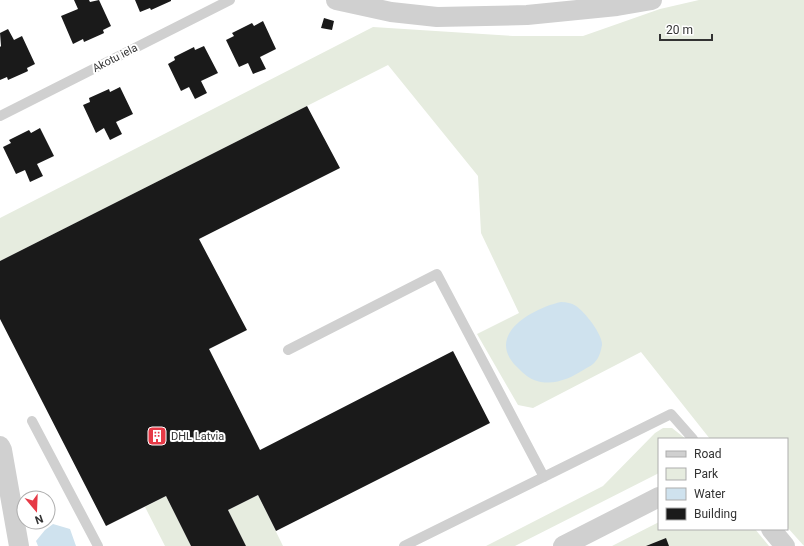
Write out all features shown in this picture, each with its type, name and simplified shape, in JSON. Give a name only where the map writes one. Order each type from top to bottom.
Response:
[{"type":"street","points":[[336,0],[391,12],[437,17],[527,15],[617,6],[652,0]]},
{"type":"street","points":[[0,446],[2,450],[19,546]]},
{"type":"street","points":[[563,546],[658,498]]},
{"type":"street","points":[[772,530],[785,546]]},
{"type":"lane","name":"Akotu iela","points":[[0,116],[230,0]]},
{"type":"lane","points":[[288,350],[437,274],[544,477]]},
{"type":"lane","points":[[404,546],[671,414],[692,438]]},
{"type":"lane","points":[[32,421],[98,546]]},
{"type":"green space","points":[[699,0],[804,0],[804,546],[788,528],[788,438],[709,438],[641,352],[533,408],[518,405],[477,334],[519,313],[481,233],[478,176],[388,65],[0,261],[0,218],[373,27],[513,36],[583,36],[660,9]]},
{"type":"green space","points":[[663,428],[672,428],[685,438],[658,438],[658,474],[515,546],[486,546],[603,486],[655,433]]},
{"type":"green space","points":[[258,495],[283,546],[246,546],[228,510]]},
{"type":"green space","points":[[166,496],[191,546],[165,546],[145,507]]},
{"type":"green space","points":[[658,523],[658,530],[756,530],[769,546],[612,546]]},
{"type":"water","points":[[561,302],[576,306],[593,324],[602,341],[600,354],[593,364],[568,378],[556,382],[534,380],[517,367],[508,355],[506,344],[509,334],[516,325],[526,317],[538,310]]},
{"type":"water","points":[[56,525],[70,529],[76,546],[38,546],[36,541],[45,530],[56,530]]},
{"type":"building","points":[[74,0],[89,0],[90,2],[99,0],[111,26],[103,30],[104,33],[102,34],[84,42],[83,39],[73,44],[61,16],[78,9]]},
{"type":"building","points":[[135,0],[171,1],[151,10],[150,8],[140,12]]},
{"type":"building","points":[[324,18],[334,21],[332,30],[321,28]]},
{"type":"building","points":[[263,21],[276,49],[260,57],[266,69],[253,74],[248,63],[239,67],[226,40],[234,36],[232,33],[252,23],[254,26]]},
{"type":"building","points":[[8,29],[14,40],[22,36],[35,64],[27,68],[28,71],[26,72],[8,80],[7,77],[0,80],[0,33]]},
{"type":"building","points":[[204,46],[218,73],[201,81],[207,93],[195,99],[189,87],[181,91],[168,64],[175,60],[174,57],[194,47],[195,50]]},
{"type":"building","points":[[120,87],[133,114],[116,122],[122,134],[110,140],[104,128],[96,133],[83,105],[90,102],[89,98],[109,89],[110,92]]},
{"type":"building","points":[[307,106],[340,168],[199,239],[247,330],[209,349],[260,450],[453,351],[490,423],[276,531],[258,495],[228,510],[246,546],[191,546],[166,496],[106,526],[0,319],[0,261]]},
{"type":"building","points":[[40,128],[54,156],[37,164],[43,176],[30,182],[25,170],[16,174],[3,147],[11,143],[9,140],[29,130],[31,133]]},
{"type":"building","points":[[666,538],[669,546],[646,546]]},
{"type":"place","name":"DHL Latvia","points":[[157,436]]}]
